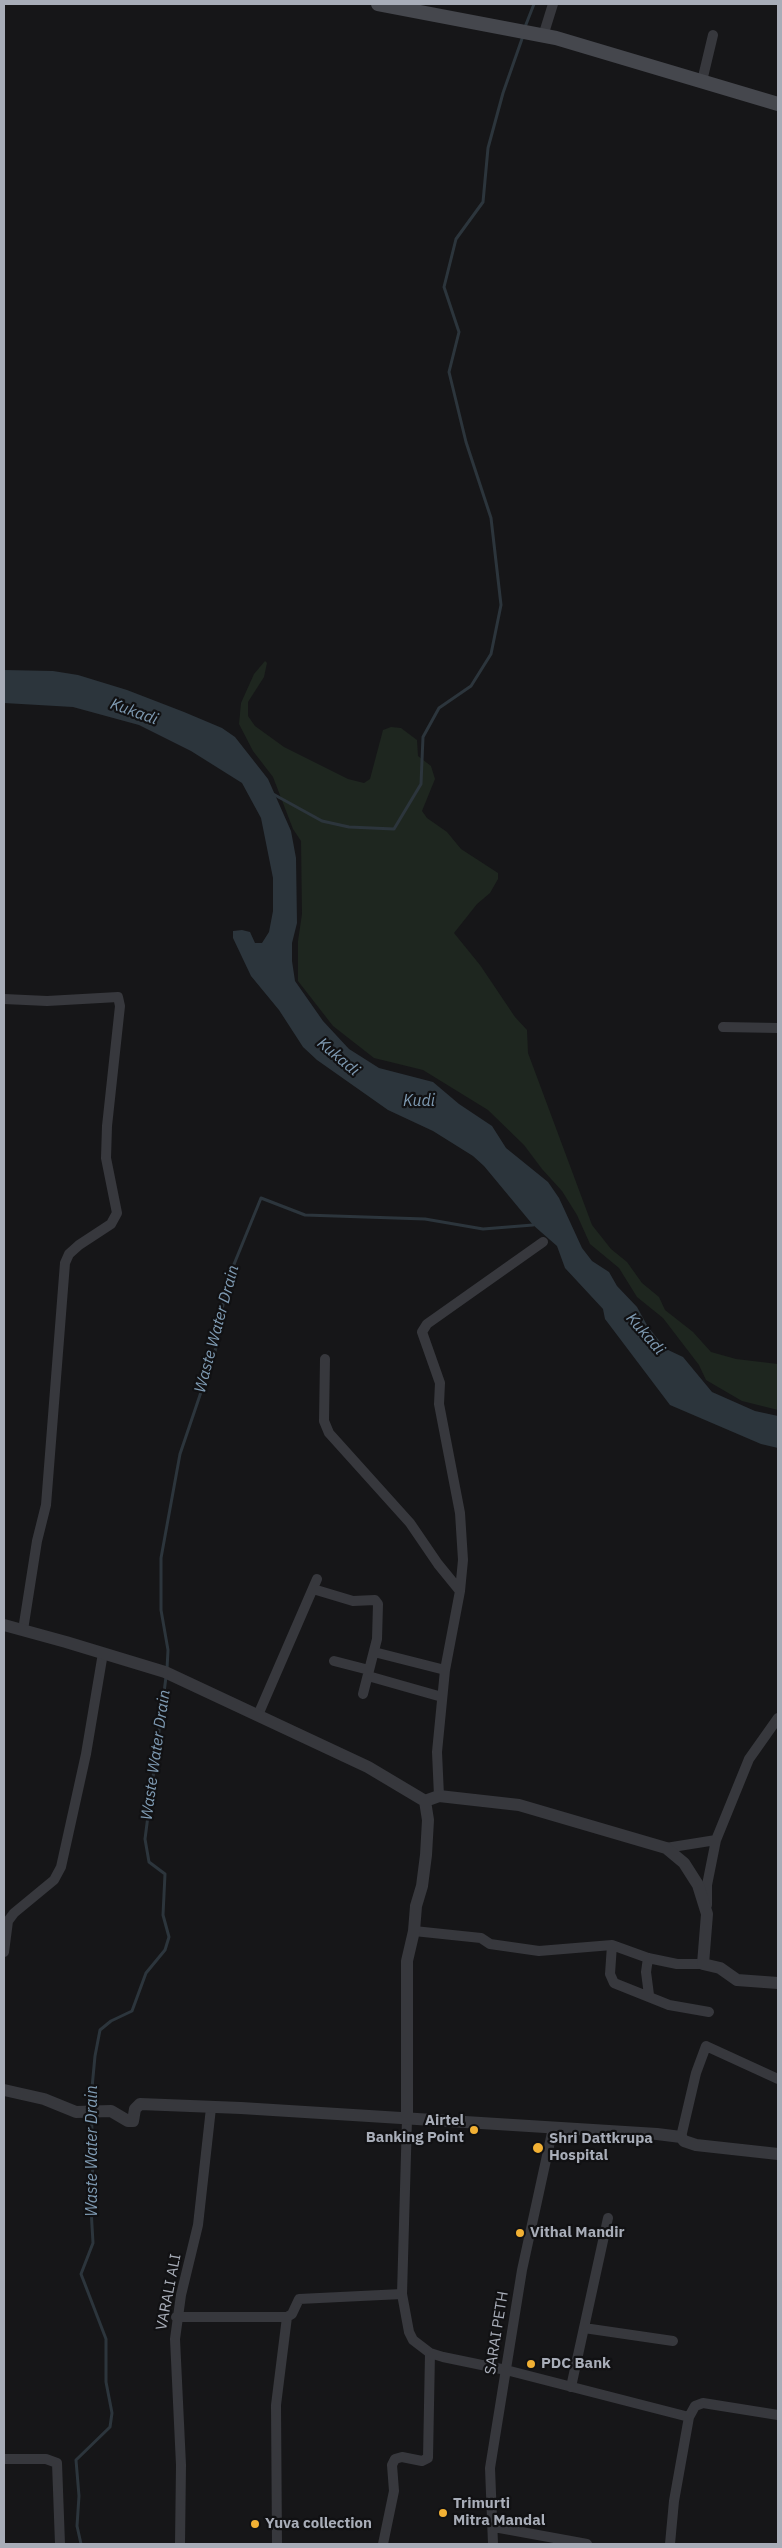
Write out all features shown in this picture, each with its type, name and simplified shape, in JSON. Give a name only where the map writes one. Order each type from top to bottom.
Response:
[{"type":"main road","points":[[378,4],[543,36],[606,51],[778,104]]},
{"type":"street","points":[[543,36],[552,4]]},
{"type":"street","points":[[702,81],[712,35]]},
{"type":"street","points":[[4,998],[47,1001],[118,997],[120,1006],[107,1126],[106,1158],[116,1219],[79,1245],[69,1254],[65,1263],[46,1505],[37,1541],[23,1630]]},
{"type":"street","points":[[723,1027],[778,1028]]},
{"type":"street","points":[[439,1796],[437,1752],[442,1697],[445,1670],[460,1590],[463,1560],[460,1513],[439,1404],[440,1383],[422,1332],[427,1324],[543,1242]]},
{"type":"street","points":[[325,1359],[324,1421],[329,1433],[410,1523],[438,1564],[460,1590]]},
{"type":"street","points":[[258,1715],[317,1579]]},
{"type":"street","points":[[313,1589],[353,1601],[375,1600],[378,1604],[374,1652],[364,1694]]},
{"type":"street","points":[[4,1625],[165,1672],[368,1767],[425,1801]]},
{"type":"street","points":[[374,1652],[445,1670]]},
{"type":"street","points":[[4,1952],[8,1921],[14,1913],[54,1880],[61,1867],[86,1754],[103,1653]]},
{"type":"street","points":[[334,1661],[442,1697]]},
{"type":"street","points":[[703,1964],[707,1884],[716,1840],[749,1759],[778,1718]]},
{"type":"street","points":[[425,1801],[439,1796],[519,1804],[666,1848],[684,1863],[698,1885],[707,1914]]},
{"type":"street","points":[[425,1801],[428,1820],[426,1855],[407,1962],[407,2119],[402,2294],[409,2332],[414,2340],[430,2353],[506,2370],[689,2417]]},
{"type":"street","points":[[666,1848],[716,1840]]},
{"type":"street","points":[[414,1931],[481,1938],[490,1944],[539,1952],[612,1945],[648,1958],[677,1964],[703,1964],[720,1968],[737,1980],[778,1983]]},
{"type":"street","points":[[612,1945],[611,1979],[614,1983],[649,1995],[669,2005],[709,2012]]},
{"type":"street","points":[[648,1958],[646,1972],[649,1995]]},
{"type":"street","points":[[681,2137],[696,2073],[706,2046],[778,2079]]},
{"type":"street","points":[[4,2090],[44,2098],[76,2112],[111,2112],[128,2121],[133,2121],[135,2109],[140,2104],[681,2137],[684,2141],[696,2145],[778,2154]]},
{"type":"street","name":"VARALI ALI","points":[[180,2544],[181,2465],[175,2339],[176,2317],[198,2225],[211,2108]]},
{"type":"street","name":"SARAI PETH","points":[[493,2544],[494,2527],[490,2468],[522,2270],[552,2128]]},
{"type":"street","points":[[571,2387],[608,2218]]},
{"type":"street","points":[[176,2317],[287,2317],[292,2314],[299,2299],[402,2294]]},
{"type":"street","points":[[277,2544],[276,2405],[287,2317]]},
{"type":"street","points":[[584,2328],[673,2341]]},
{"type":"street","points":[[383,2544],[394,2491],[392,2465],[395,2459],[402,2458],[422,2461],[428,2458],[430,2353]]},
{"type":"street","points":[[670,2544],[674,2501],[689,2417],[695,2406],[703,2403],[778,2415]]},
{"type":"street","points":[[4,2459],[46,2459],[57,2463],[60,2544]]},
{"type":"street","points":[[494,2527],[587,2544]]},
{"type":"shaded area","points":[[265,661],[267,663],[264,677],[248,702],[248,716],[255,726],[284,747],[348,779],[364,783],[370,779],[383,730],[391,727],[401,728],[417,740],[418,756],[431,766],[435,779],[422,811],[427,818],[447,832],[461,849],[498,873],[498,879],[490,893],[477,904],[454,933],[480,965],[515,1017],[527,1030],[528,1053],[592,1225],[611,1249],[627,1262],[642,1283],[659,1297],[665,1310],[693,1332],[711,1352],[736,1359],[778,1364],[778,1410],[742,1401],[706,1380],[699,1365],[663,1318],[637,1297],[619,1268],[590,1244],[577,1215],[562,1191],[524,1145],[488,1110],[423,1070],[374,1058],[333,1026],[298,981],[298,941],[302,914],[301,841],[293,829],[273,777],[253,751],[239,724],[241,703],[254,674]]},
{"type":"water","name":"Kudi","points":[[4,670],[53,671],[78,675],[127,690],[184,712],[222,728],[235,737],[268,779],[291,831],[296,858],[297,923],[292,943],[295,981],[323,1021],[349,1049],[379,1068],[433,1082],[459,1104],[492,1126],[506,1148],[548,1182],[559,1198],[582,1248],[592,1261],[609,1272],[617,1286],[637,1307],[648,1327],[666,1349],[683,1357],[712,1392],[755,1411],[778,1416],[778,1448],[761,1444],[670,1405],[605,1319],[603,1309],[565,1268],[557,1246],[533,1225],[484,1166],[473,1156],[433,1131],[388,1110],[317,1060],[303,1047],[279,1010],[251,976],[233,938],[233,931],[242,930],[250,932],[255,943],[262,943],[269,932],[273,911],[273,878],[261,818],[242,783],[191,751],[139,725],[73,707],[4,703]]},
{"type":"waterway","points":[[525,27],[534,4]]},
{"type":"waterway","points":[[273,794],[322,821],[349,827],[394,829],[421,784],[423,737],[439,708],[471,686],[491,654],[501,605],[491,518],[466,442],[449,372],[459,332],[444,287],[456,239],[483,202],[488,148],[503,93],[523,36]]},
{"type":"waterway","name":"Waste Water Drain","points":[[167,1669],[168,1650],[161,1610],[161,1558],[180,1454],[217,1345],[226,1284],[261,1198],[305,1215],[425,1219],[483,1229],[533,1225]]},
{"type":"waterway","name":"Waste Water Drain","points":[[90,2109],[95,2056],[100,2030],[111,2021],[132,2011],[146,1973],[165,1950],[169,1937],[163,1915],[165,1874],[149,1862],[145,1839],[166,1677]]},
{"type":"waterway","name":"Waste Water Drain","points":[[81,2544],[77,2526],[79,2496],[76,2460],[110,2427],[112,2413],[106,2382],[106,2339],[81,2274],[93,2243],[90,2191],[94,2159],[91,2115]]},
{"type":"place","name":"Airtel Banking Point","points":[[474,2130]]},
{"type":"place","name":"Shri Dattkrupa Hospital","points":[[538,2148]]},
{"type":"place","name":"Vithal Mandir","points":[[520,2233]]},
{"type":"place","name":"PDC Bank","points":[[531,2364]]},
{"type":"place","name":"Trimurti Mitra Mandal","points":[[443,2513]]},
{"type":"place","name":"Yuva collection","points":[[255,2524]]},
{"type":"water label","name":"Kukadi","points":[[134,712]]},
{"type":"water label","name":"Kukadi","points":[[338,1057]]},
{"type":"water label","name":"Kukadi","points":[[645,1334]]}]
